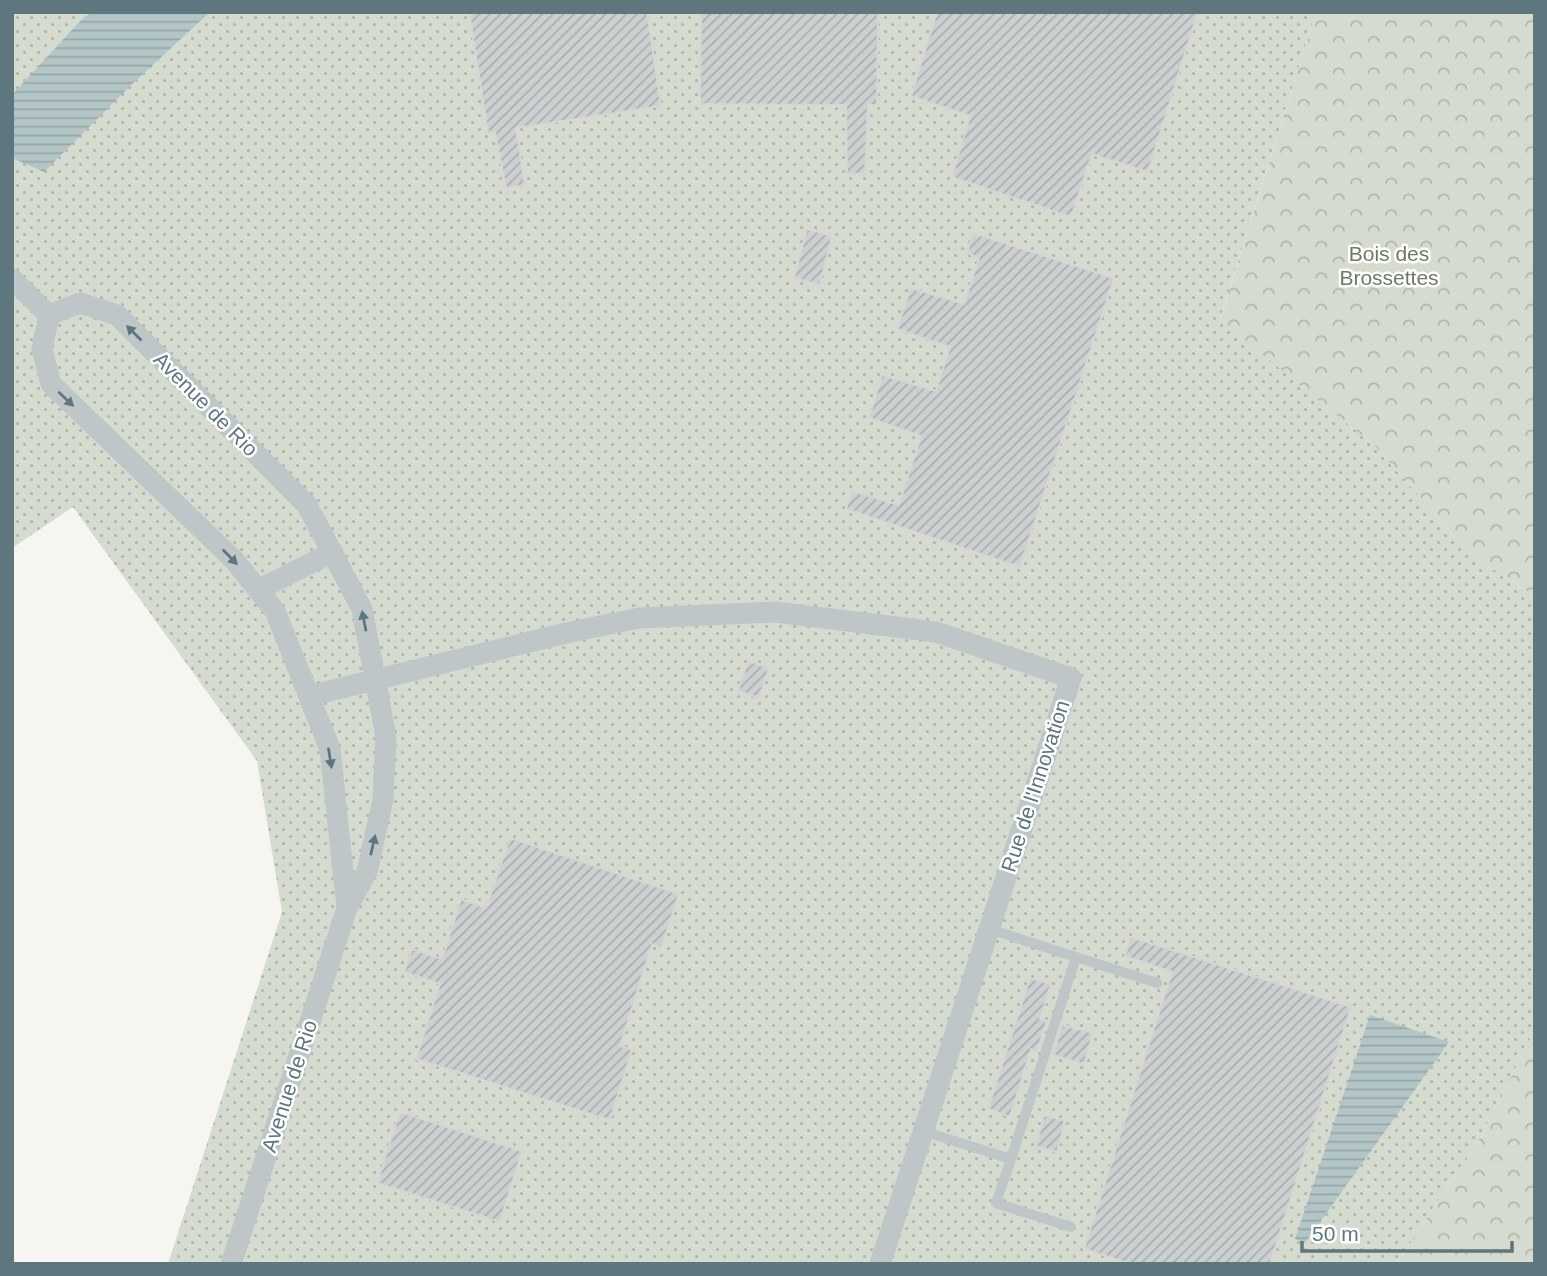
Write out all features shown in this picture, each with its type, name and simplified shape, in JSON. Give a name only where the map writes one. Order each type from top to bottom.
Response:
[{"type":"street","points":[[12,279],[49,315]]},
{"type":"street","name":"Avenue de Rio","points":[[231,1264],[347,908],[367,872],[383,799],[386,737],[376,681],[362,609],[307,505],[117,316],[80,303],[49,315],[42,349],[51,384],[234,560],[275,611],[330,750],[347,908]]},
{"type":"street","points":[[258,590],[333,552]]},
{"type":"street","name":"Rue de l'Innovation","points":[[376,681],[566,633],[639,618],[775,612],[936,632],[1071,678],[923,1131],[883,1263]]},
{"type":"street","points":[[309,696],[376,681]]},
{"type":"lane","points":[[989,929],[1157,983]]},
{"type":"lane","points":[[1071,1227],[996,1203],[1076,957]]},
{"type":"lane","points":[[923,1131],[1010,1159]]},
{"type":"green space","points":[[12,12],[1316,12],[1220,319],[1377,448],[1470,554],[1535,596],[1535,1030],[1481,1136],[1396,1264],[168,1264],[282,912],[257,761],[73,507],[12,548]]},
{"type":"green space","name":"Bois des Brossettes","points":[[1316,12],[1535,12],[1535,596],[1470,554],[1377,448],[1220,320]]},
{"type":"green space","points":[[1535,1030],[1535,1264],[1396,1264],[1481,1136]]},
{"type":"shaded area","points":[[92,12],[210,12],[130,86],[44,172],[12,158],[12,95],[82,19]]},
{"type":"shaded area","points":[[1370,1015],[1449,1042],[1305,1243],[1295,1239]]},
{"type":"building","points":[[469,12],[647,12],[661,106],[516,128],[525,185],[506,188],[495,132],[488,133]]},
{"type":"building","points":[[701,12],[878,12],[877,105],[868,105],[865,174],[847,174],[846,105],[700,104]]},
{"type":"building","points":[[937,12],[1198,12],[1148,172],[1092,154],[1071,217],[952,177],[970,116],[911,96]]},
{"type":"building","points":[[807,229],[832,236],[820,285],[794,278]]},
{"type":"building","points":[[973,233],[1114,278],[1020,567],[846,509],[852,491],[899,505],[921,436],[869,418],[882,375],[936,391],[950,347],[897,329],[911,288],[964,304],[979,258],[967,253]]},
{"type":"building","points":[[748,661],[769,668],[759,698],[738,691]]},
{"type":"building","points":[[510,838],[679,894],[661,948],[652,944],[620,1046],[632,1050],[610,1120],[416,1059],[440,984],[404,972],[412,949],[442,959],[461,899],[486,908]]},
{"type":"building","points":[[1131,937],[1351,1007],[1270,1264],[1130,1264],[1084,1249],[1172,972],[1125,956]]},
{"type":"building","points":[[1030,978],[1051,984],[1040,1019],[1047,1021],[1037,1051],[1031,1049],[1010,1117],[988,1109]]},
{"type":"building","points":[[1062,1025],[1093,1033],[1084,1064],[1053,1055]]},
{"type":"building","points":[[400,1112],[522,1151],[500,1222],[377,1183]]},
{"type":"building","points":[[1044,1115],[1065,1121],[1057,1152],[1036,1146]]}]
